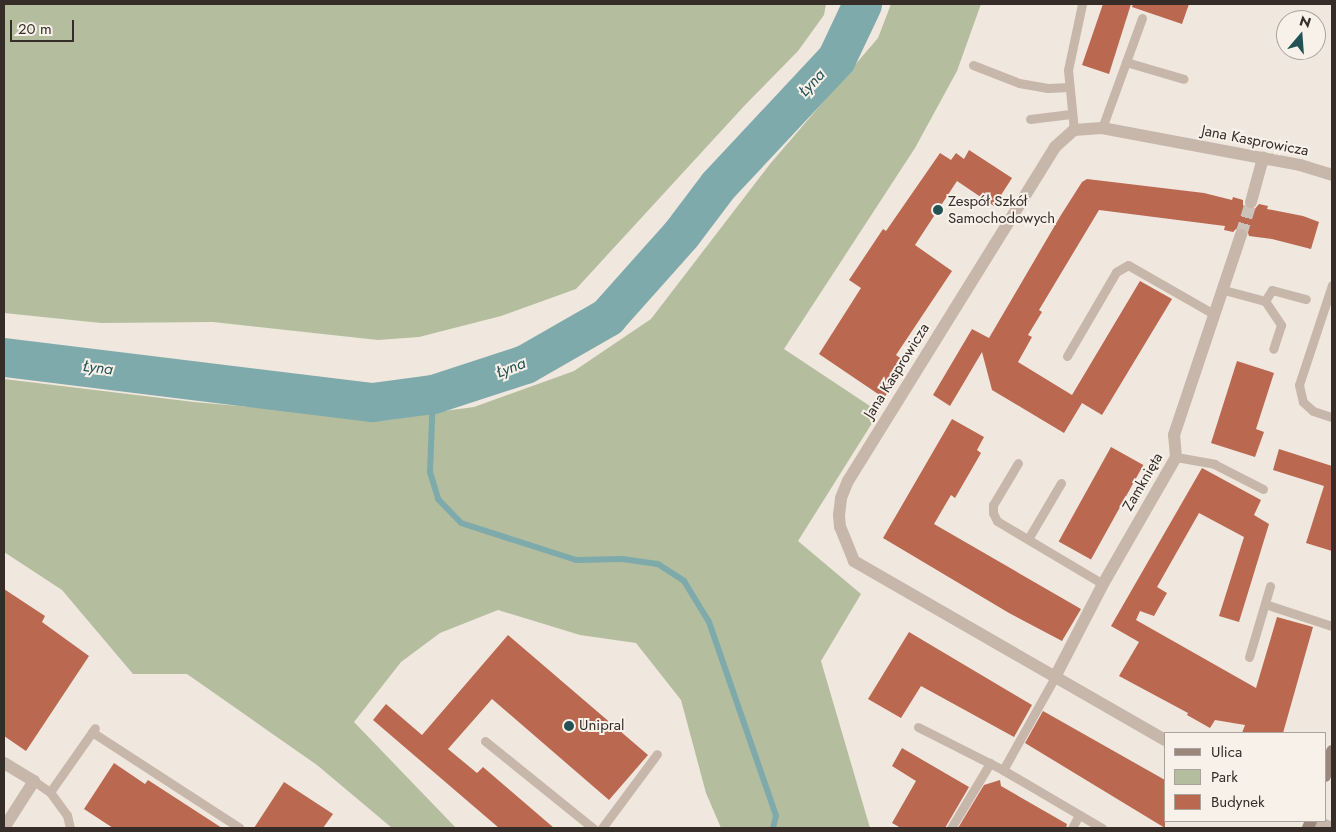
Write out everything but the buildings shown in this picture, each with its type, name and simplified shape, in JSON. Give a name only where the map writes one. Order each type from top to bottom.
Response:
[{"type":"main road","points":[[1326,772],[1332,751]]},
{"type":"street","name":"Jana Kasprowicza","points":[[1164,739],[854,561],[844,541],[839,515],[841,498],[853,473],[1054,147],[1074,130],[1102,128],[1300,165],[1332,175]]},
{"type":"street","points":[[1251,202],[1263,158]]},
{"type":"street","name":"Zamknięta","points":[[1055,676],[1103,584],[1176,457],[1174,435],[1214,314],[1224,290],[1241,234]]},
{"type":"street","points":[[4,762],[34,781],[4,828]]},
{"type":"street","points":[[1318,822],[1332,828]]},
{"type":"lane","points":[[1074,130],[1068,70],[1082,4]]},
{"type":"lane","points":[[1102,128],[1142,18]]},
{"type":"lane","points":[[1126,62],[1184,79]]},
{"type":"lane","points":[[973,65],[1019,83],[1048,88],[1069,87]]},
{"type":"lane","points":[[1030,119],[1071,114]]},
{"type":"lane","points":[[1067,356],[1116,272],[1128,265],[1214,314]]},
{"type":"lane","points":[[1332,285],[1299,385],[1303,402],[1313,412],[1332,417]]},
{"type":"lane","points":[[1224,290],[1265,301],[1281,325],[1273,349]]},
{"type":"lane","points":[[1265,301],[1272,290],[1306,299]]},
{"type":"lane","points":[[1176,457],[1214,464],[1263,489]]},
{"type":"lane","points":[[1018,463],[993,505],[993,513],[997,521],[1103,584]]},
{"type":"lane","points":[[1028,539],[1061,483]]},
{"type":"lane","points":[[1249,657],[1270,586]]},
{"type":"lane","points":[[1265,604],[1332,626]]},
{"type":"lane","points":[[1002,770],[1055,676]]},
{"type":"lane","points":[[918,727],[990,763],[1102,828]]},
{"type":"lane","points":[[50,792],[94,729],[240,828]]},
{"type":"lane","points":[[485,741],[592,828]]},
{"type":"lane","points":[[602,828],[658,754]]},
{"type":"lane","points":[[951,828],[990,763]]},
{"type":"lane","points":[[34,781],[50,792],[67,814],[70,828]]},
{"type":"lane","points":[[1072,828],[1079,815]]},
{"type":"green space","points":[[4,4],[826,4],[824,15],[798,51],[746,104],[576,289],[501,316],[419,337],[378,340],[213,322],[101,323],[4,313]]},
{"type":"green space","points":[[891,4],[981,4],[957,71],[915,148],[784,349],[879,412],[798,541],[861,594],[821,661],[870,828],[721,828],[706,793],[681,700],[636,643],[580,635],[498,610],[440,633],[401,662],[354,722],[456,828],[392,828],[317,765],[187,674],[133,674],[62,590],[4,552],[4,379],[194,402],[384,419],[474,407],[574,371],[651,319],[770,164],[878,38]]},
{"type":"waterway","name":"Łyna","points":[[4,357],[372,402],[433,394],[525,364],[607,317],[681,234],[718,185],[836,59],[862,4]]},
{"type":"waterway","points":[[433,394],[430,472],[438,499],[461,523],[576,560],[622,559],[658,564],[684,581],[709,622],[776,816],[773,828]]},
{"type":"tunnel","points":[[1241,235],[1251,202]]},
{"type":"place","name":"Zespół Szkół Samochodowych","points":[[938,210]]},
{"type":"place","name":"Unipral","points":[[569,726]]}]
